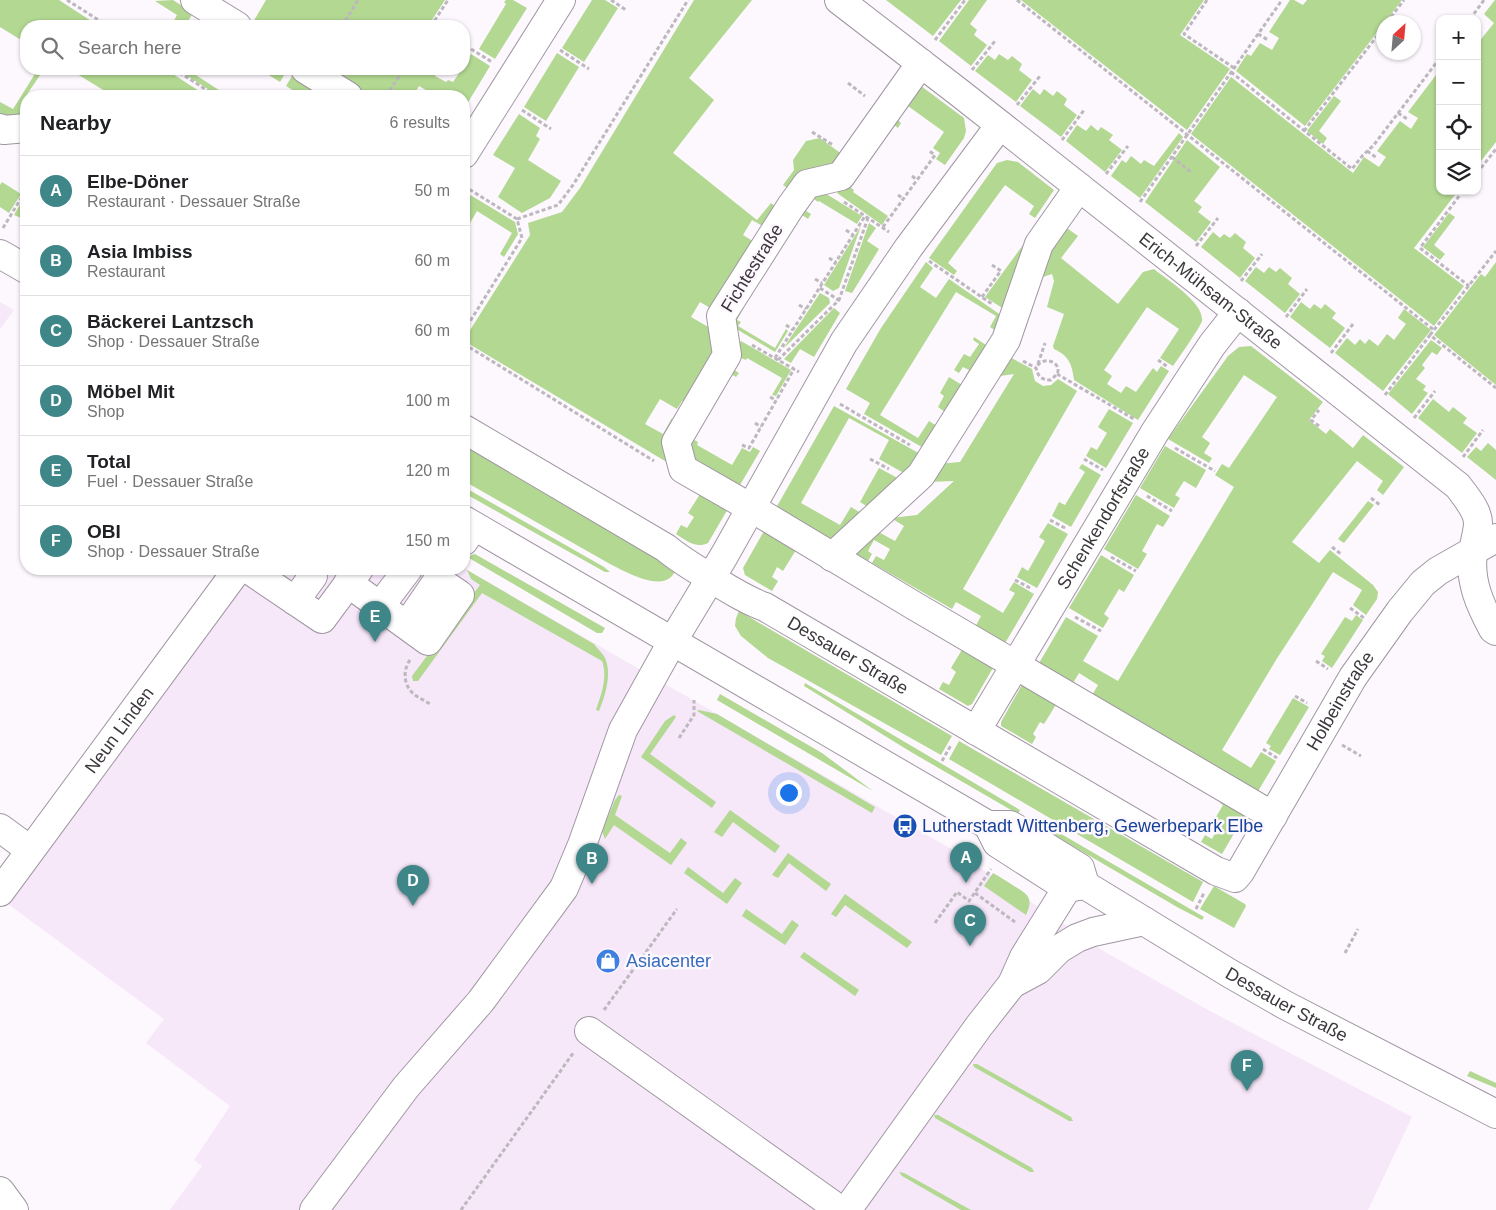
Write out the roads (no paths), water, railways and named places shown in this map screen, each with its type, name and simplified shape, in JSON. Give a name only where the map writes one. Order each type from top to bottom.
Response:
[{"type":"street","points":[[470,145],[561,0]]},
{"type":"street","name":"Erich-Mühsam-Straße","points":[[839,0],[927,53],[1007,116],[1079,187],[1458,486],[1472,506],[1485,544],[1472,565],[1474,587],[1481,608],[1496,631]]},
{"type":"street","points":[[210,4],[230,20]]},
{"type":"street","name":"Fichtestraße","points":[[751,508],[683,469],[676,442],[727,355],[721,316],[807,184],[841,176],[927,53]]},
{"type":"street","points":[[314,75],[338,90]]},
{"type":"street","points":[[314,1210],[406,1087],[481,1001],[564,888],[582,846],[623,730],[844,342],[909,247],[1007,116]]},
{"type":"street","points":[[0,128],[4,130],[20,129]]},
{"type":"street","points":[[832,557],[922,475],[1006,340],[1039,244],[1079,187]]},
{"type":"street","points":[[0,254],[20,266]]},
{"type":"street","name":"Schenkendorfstraße","points":[[976,731],[1154,433],[1212,345],[1238,312]]},
{"type":"street","name":"Dessauer Straße","points":[[470,433],[666,548],[677,558],[710,578],[752,602],[766,607],[1216,871],[1235,878]]},
{"type":"street","points":[[751,508],[1273,816]]},
{"type":"street","points":[[470,531],[672,642],[988,826],[1010,826],[1080,868],[1076,886],[1036,937],[1024,957],[1012,984],[979,1026],[847,1210]]},
{"type":"street","name":"Holbeinstraße","points":[[1235,878],[1353,677],[1400,611],[1423,583],[1438,571],[1485,544]]},
{"type":"street","name":"Neun Linden","points":[[0,892],[234,575]]},
{"type":"street","points":[[257,575],[322,620],[354,576],[380,606],[428,641],[460,595],[439,575]]},
{"type":"street","points":[[380,606],[403,575]]},
{"type":"street","points":[[295,601],[313,576]]},
{"type":"street","points":[[0,828],[30,850]]},
{"type":"street","name":"Dessauer Straße","points":[[1076,886],[1144,921],[1285,1005],[1496,1114]]},
{"type":"street","points":[[1012,984],[1038,970],[1059,949],[1076,938],[1093,932],[1144,921]]},
{"type":"street","points":[[589,1032],[840,1210]]},
{"type":"street","points":[[0,1191],[14,1210]]},
{"type":"place","name":"Total","points":[[375,642]]},
{"type":"place","name":"Lutherstadt Wittenberg, Gewerbepark Elbe","points":[[905,826]]},
{"type":"place","name":"Elbe-Döner","points":[[966,883]]},
{"type":"place","name":"Asia Imbiss","points":[[592,884]]},
{"type":"place","name":"Möbel Mit","points":[[413,906]]},
{"type":"place","name":"Bäckerei Lantzsch","points":[[970,946]]},
{"type":"place","name":"Asiacenter","points":[[608,961]]},
{"type":"place","name":"OBI","points":[[1247,1091]]}]
